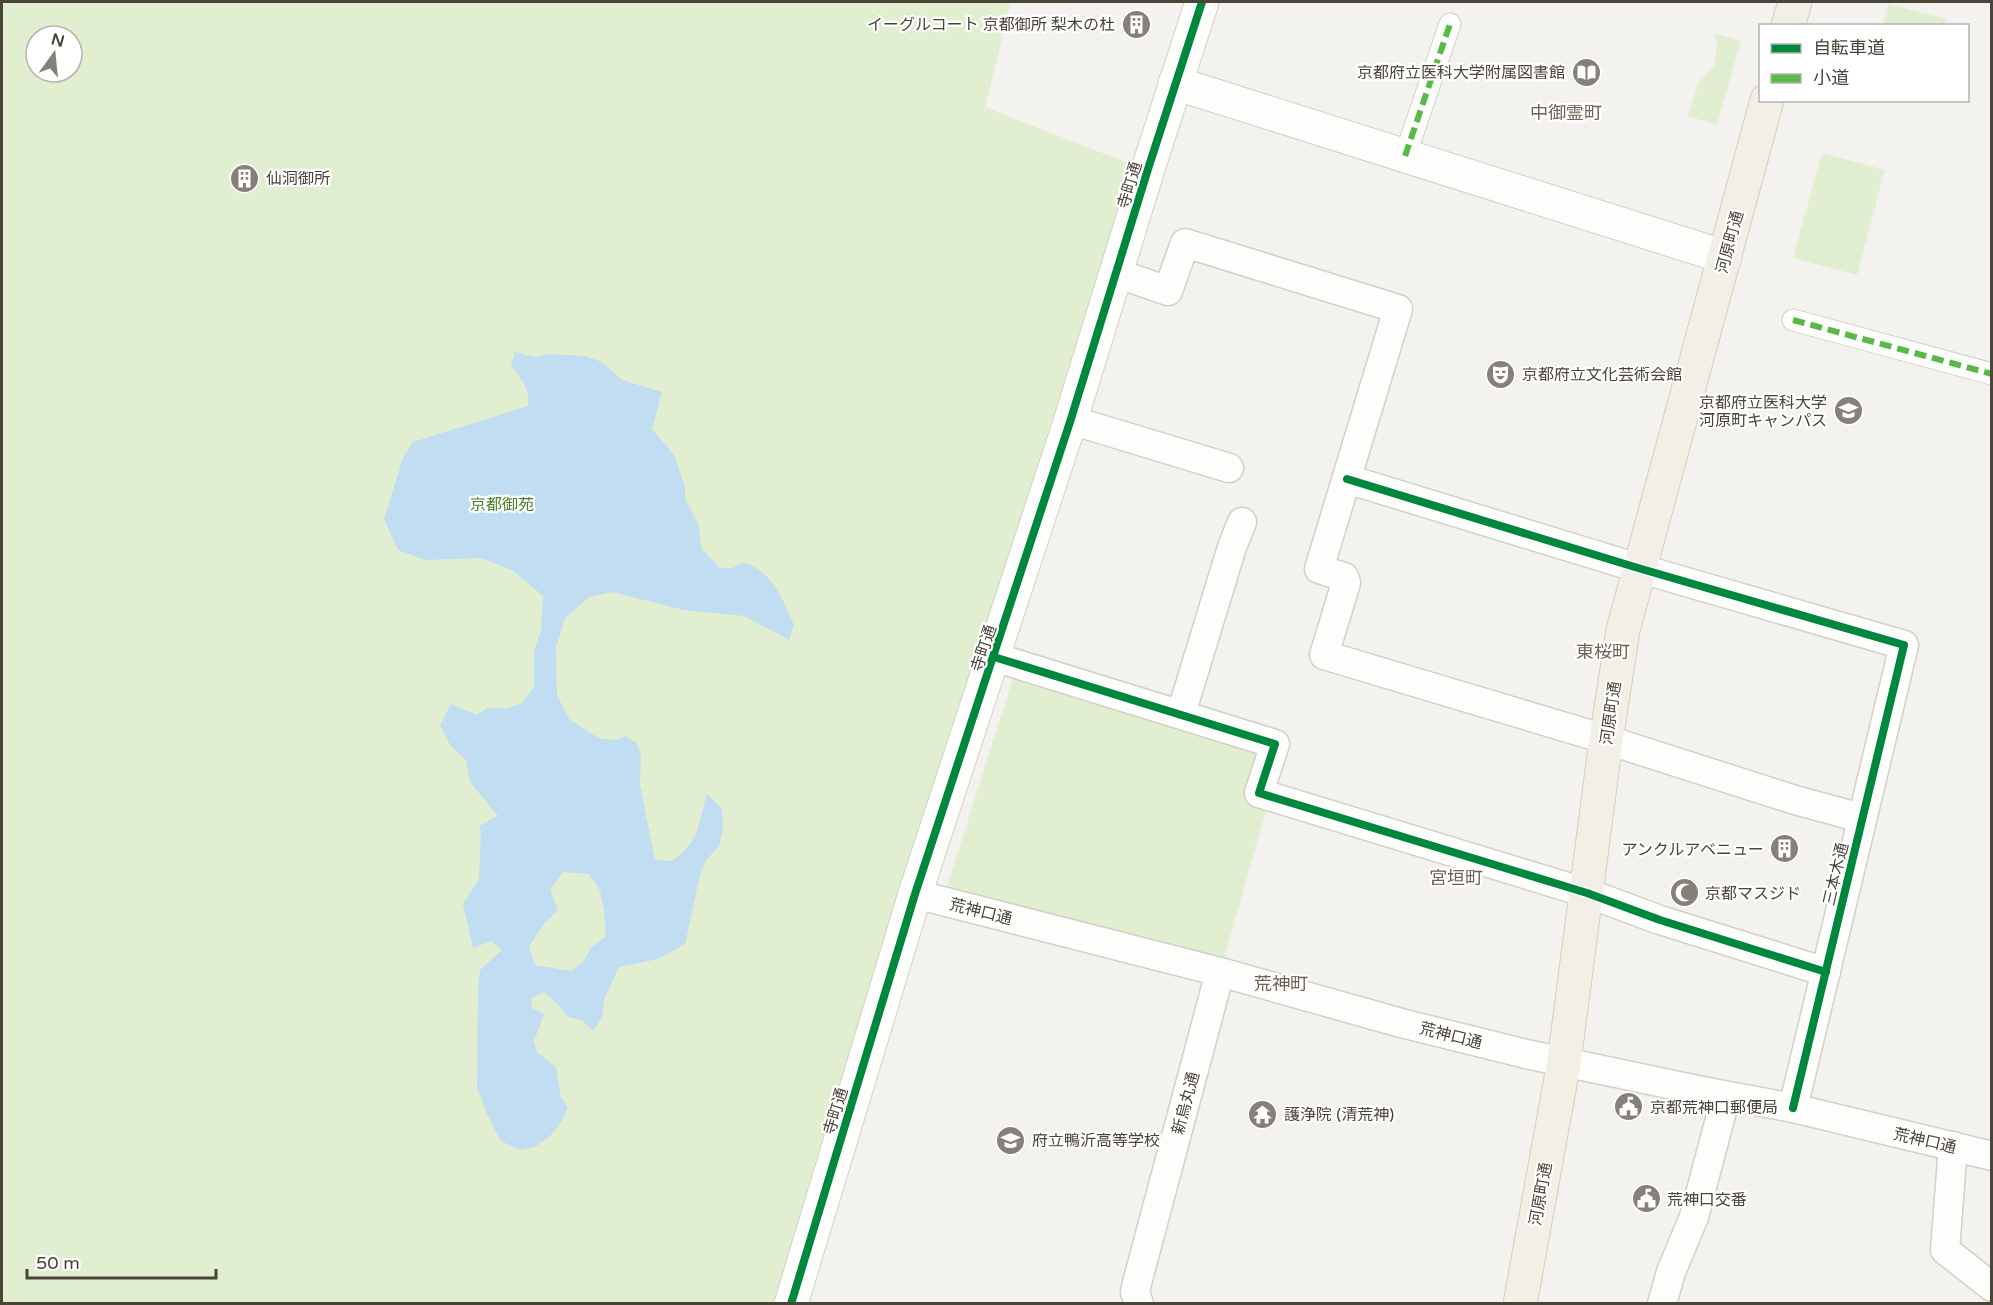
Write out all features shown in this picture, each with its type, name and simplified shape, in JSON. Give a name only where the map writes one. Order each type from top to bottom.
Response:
[{"type":"main road","points":[[1789,24],[1795,2]]},
{"type":"main road","name":"河原町通","points":[[1520,1304],[1563,1062],[1623,630],[1766,102]]},
{"type":"street","name":"寺町通","points":[[790,1304],[915,894],[1070,422],[1202,2]]},
{"type":"street","points":[[1406,156],[1450,24]]},
{"type":"street","points":[[1176,83],[1725,257]]},
{"type":"street","points":[[1116,273],[1168,291],[1185,243],[1398,309],[1319,568],[1344,577],[1346,583],[1324,655],[1862,818]]},
{"type":"street","points":[[1793,320],[1992,374]]},
{"type":"street","points":[[1070,422],[1084,424],[1229,468]]},
{"type":"street","points":[[1347,480],[1638,568]]},
{"type":"street","points":[[1181,714],[1232,547],[1242,522]]},
{"type":"street","name":"三本木通","points":[[1638,568],[1904,645],[1793,1108]]},
{"type":"street","points":[[994,657],[1275,744],[1259,794],[1587,893],[1660,920],[1826,972]]},
{"type":"street","name":"荒神口通","points":[[915,894],[1220,972],[1401,1023],[1563,1062],[1793,1108],[1992,1156]]},
{"type":"street","name":"新烏丸通","points":[[1139,1304],[1135,1292],[1137,1283],[1220,972]]},
{"type":"street","points":[[1662,1304],[1671,1272],[1694,1217],[1726,1096]]},
{"type":"street","points":[[1953,1146],[1945,1250],[1992,1287]]},
{"type":"green space","name":"京都御苑","points":[[2,2],[1011,2],[985,107],[1133,165],[779,1303],[2,1304]]},
{"type":"green space","points":[[1888,4],[1947,19],[1945,24],[1883,24]]},
{"type":"green space","points":[[1714,33],[1741,41],[1717,125],[1688,116],[1699,82],[1714,66],[1717,45]]},
{"type":"green space","points":[[1822,153],[1885,170],[1857,275],[1793,258]]},
{"type":"green space","points":[[1015,672],[1262,747],[1246,800],[1267,807],[1222,966],[947,886]]},
{"type":"water","points":[[515,352],[534,357],[550,354],[585,356],[602,362],[622,380],[662,392],[652,429],[674,455],[685,487],[685,499],[698,523],[702,549],[720,568],[733,568],[742,562],[761,572],[775,587],[794,625],[789,640],[744,616],[684,610],[612,592],[589,597],[565,618],[556,647],[557,695],[569,719],[598,738],[615,740],[626,736],[636,743],[641,754],[640,785],[655,860],[672,861],[688,846],[697,832],[707,794],[722,809],[723,829],[719,846],[707,859],[701,871],[685,944],[658,959],[619,967],[604,1000],[602,1018],[593,1031],[582,1020],[568,1017],[559,1005],[544,992],[531,998],[532,1008],[544,1014],[534,1041],[537,1052],[556,1067],[561,1097],[568,1107],[562,1121],[551,1135],[535,1147],[519,1150],[501,1141],[477,1088],[480,970],[502,950],[491,941],[473,948],[463,904],[479,879],[481,833],[479,826],[498,816],[474,787],[469,778],[466,760],[450,745],[440,725],[451,704],[477,715],[487,708],[508,708],[522,703],[534,687],[534,652],[541,630],[543,596],[512,570],[481,558],[425,560],[398,550],[384,519],[403,458],[413,442],[528,406],[526,389],[511,366]],"holes":[[[563,872],[589,874],[600,891],[606,936],[591,948],[583,962],[571,971],[535,965],[529,947],[542,926],[558,910],[550,890]]]},
{"type":"marked path","points":[[1405,156],[1450,24]]},
{"type":"marked path","points":[[1793,320],[1992,374]]},
{"type":"cycle path","points":[[791,1304],[915,894],[1070,422],[1202,2]]},
{"type":"cycle path","points":[[1347,479],[1638,568],[1904,645],[1793,1108]]},
{"type":"cycle path","points":[[994,657],[1275,744],[1259,793],[1587,893],[1660,920],[1826,972]]},
{"type":"place","name":"イーグルコート 京都御所 梨木の杜","points":[[1136,24]]},
{"type":"place","name":"京都府立医科大学附属図書館","points":[[1586,72]]},
{"type":"place","name":"仙洞御所","points":[[245,178]]},
{"type":"place","name":"京都府立文化芸術会館","points":[[1501,374]]},
{"type":"place","name":"京都府立医科大学 河原町キャンパス","points":[[1848,411]]},
{"type":"place","name":"アンクルアベニュー","points":[[1785,849]]},
{"type":"place","name":"京都マスジド","points":[[1684,893]]},
{"type":"place","name":"京都荒神口郵便局","points":[[1629,1107]]},
{"type":"place","name":"護浄院 (清荒神)","points":[[1263,1114]]},
{"type":"place","name":"府立鴨沂高等学校","points":[[1011,1140]]},
{"type":"place","name":"荒神口交番","points":[[1646,1199]]},
{"type":"district","name":"中御霊町","points":[[1566,113]]},
{"type":"district","name":"東桜町","points":[[1603,652]]},
{"type":"district","name":"宮垣町","points":[[1456,878]]},
{"type":"district","name":"荒神町","points":[[1281,984]]}]
